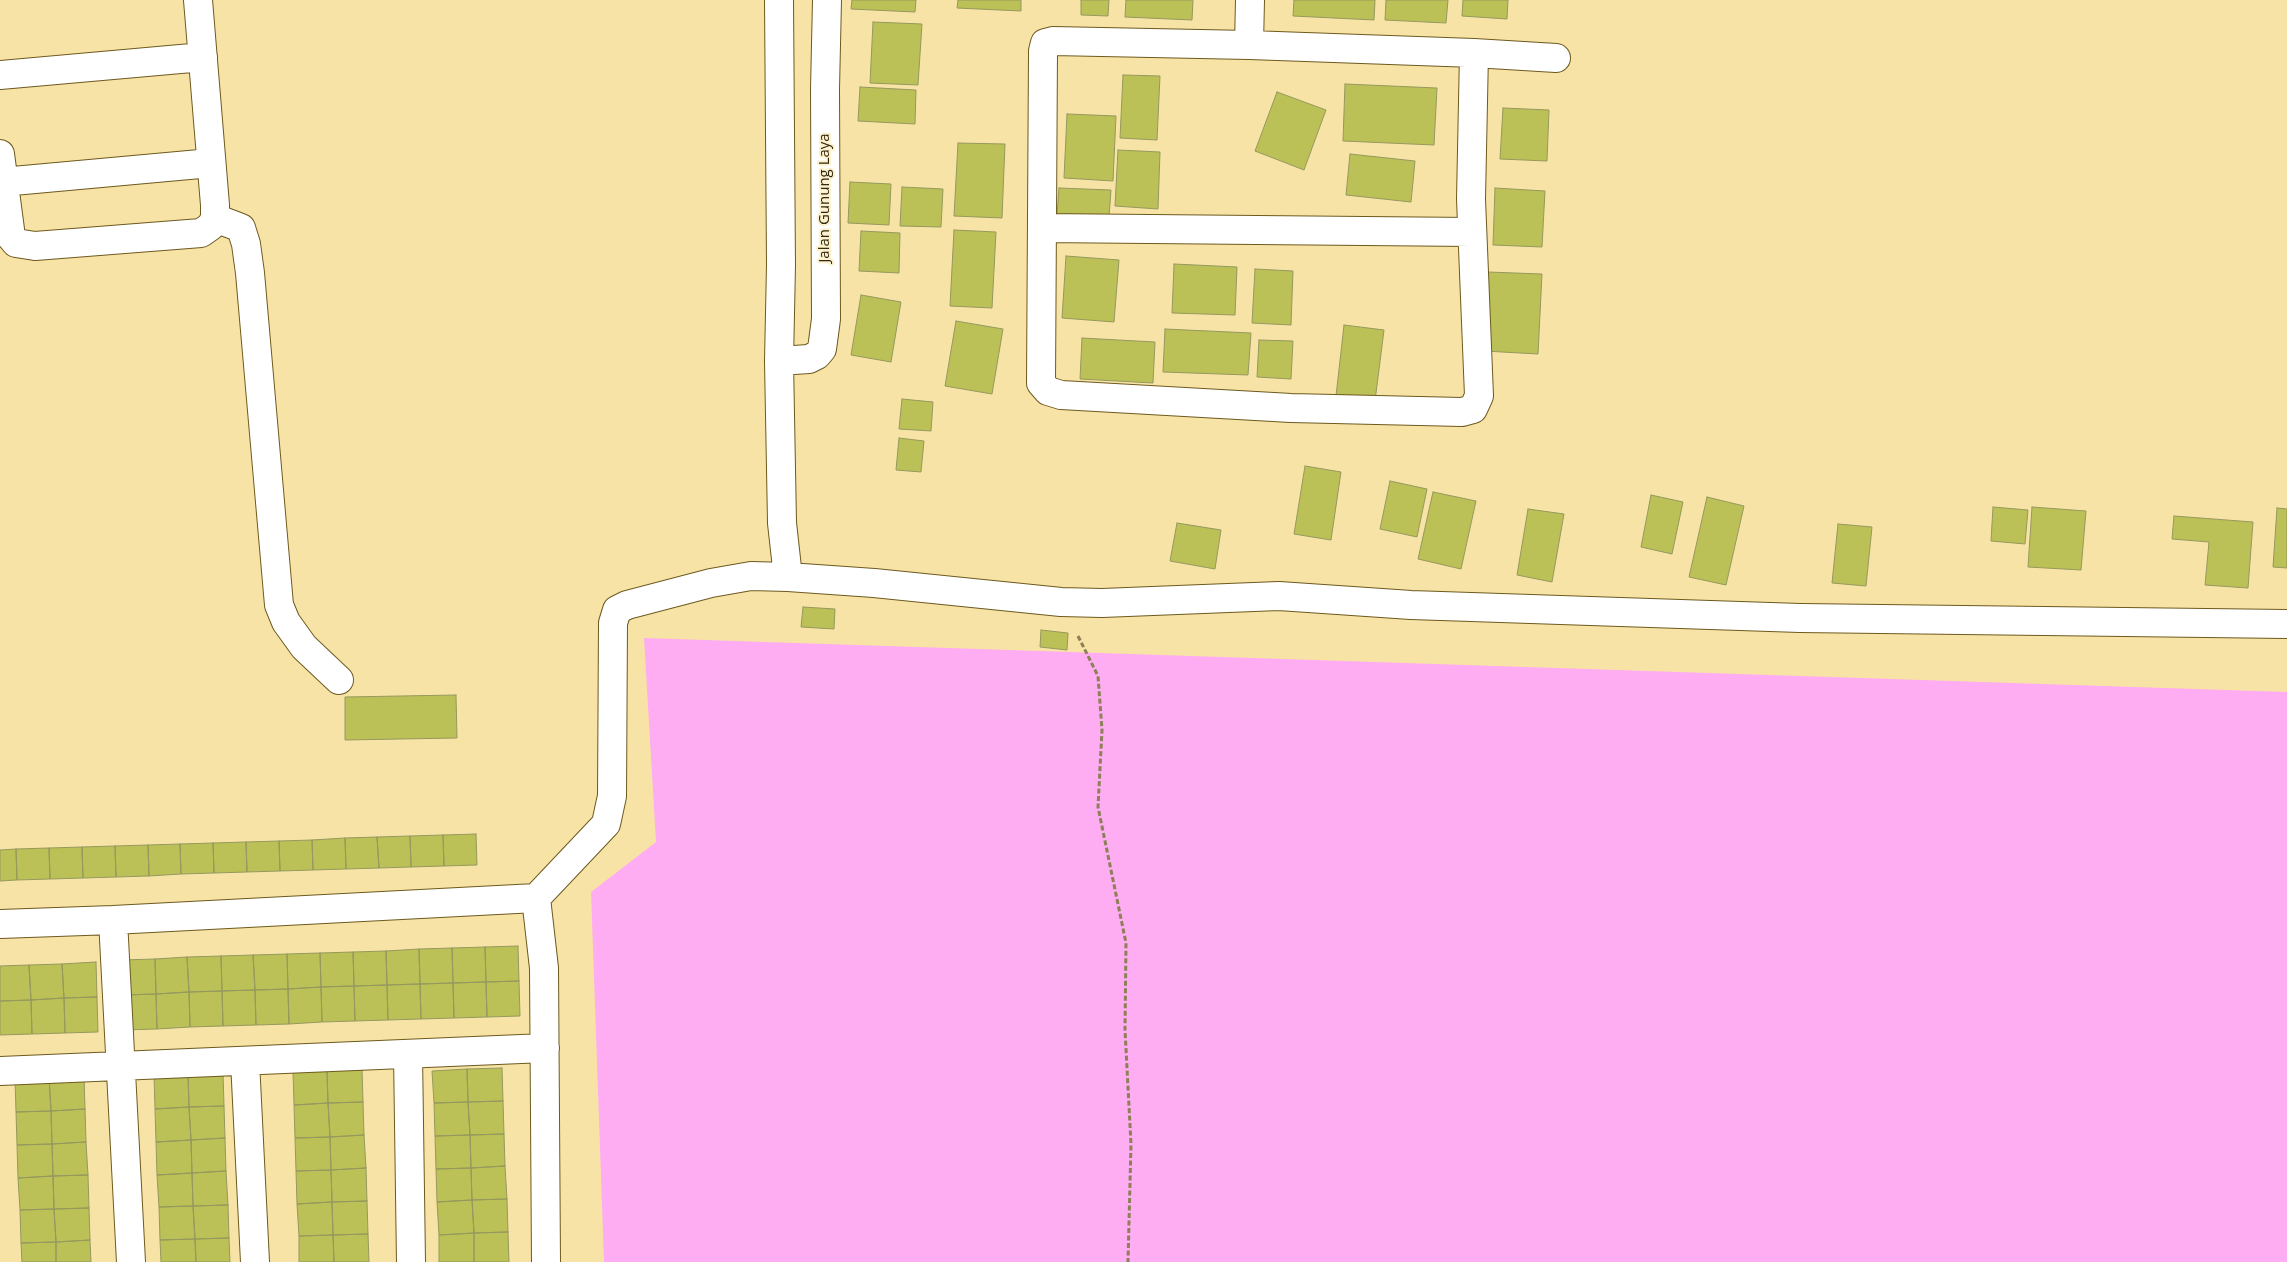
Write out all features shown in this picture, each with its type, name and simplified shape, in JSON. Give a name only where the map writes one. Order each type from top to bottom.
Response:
[{"type":"street","points":[[0,154],[2,182],[11,237],[16,243],[23,245],[201,233],[211,226],[215,218],[212,163],[198,0]]},
{"type":"street","points":[[779,0],[781,264],[793,361],[782,523],[788,577]]},
{"type":"street","name":"Jalan Gunung Laya","points":[[793,361],[817,355],[822,349],[826,319],[825,89],[827,0]]},
{"type":"street","points":[[1249,45],[1250,0]]},
{"type":"street","points":[[1474,53],[1472,232],[1479,396],[1473,409],[1462,412],[1291,408],[1061,395],[1048,391],[1041,382],[1042,51],[1045,43],[1054,41],[1249,45],[1474,53],[1556,58]]},
{"type":"street","points":[[0,75],[203,58]]},
{"type":"street","points":[[2,182],[212,163]]},
{"type":"street","points":[[215,218],[241,228],[246,244],[279,605],[286,622],[304,647],[339,680]]},
{"type":"street","points":[[1042,228],[1472,232]]},
{"type":"street","points":[[0,924],[536,898],[606,824],[612,796],[613,623],[617,610],[627,605],[711,583],[751,576],[874,583],[1061,602],[1102,603],[1279,596],[1411,605],[1790,618],[2287,624]]},
{"type":"street","points":[[536,898],[544,968],[546,1262]]},
{"type":"street","points":[[113,920],[131,1262]]},
{"type":"street","points":[[0,1071],[545,1048]]},
{"type":"street","points":[[408,1054],[411,1262]]},
{"type":"street","points":[[244,1061],[256,1262]]},
{"type":"path","points":[[1061,602],[1098,676],[1102,730],[1098,807],[1126,944],[1125,1030],[1131,1144],[1128,1262]]},
{"type":"shaded area","points":[[644,638],[2287,692],[2287,1262],[604,1262],[591,892],[656,842]]},
{"type":"building","points":[[852,0],[916,0],[915,12],[851,9]]},
{"type":"building","points":[[958,0],[1021,0],[1021,11],[957,8]]},
{"type":"building","points":[[1081,0],[1109,0],[1108,16],[1081,15]]},
{"type":"building","points":[[1126,0],[1193,0],[1192,20],[1125,17]]},
{"type":"building","points":[[1294,0],[1375,0],[1374,20],[1293,16]]},
{"type":"building","points":[[1386,0],[1448,0],[1446,23],[1385,20]]},
{"type":"building","points":[[1463,0],[1508,0],[1507,19],[1462,16]]},
{"type":"building","points":[[873,22],[922,24],[918,85],[870,83]]},
{"type":"building","points":[[1123,75],[1160,76],[1157,140],[1120,138]]},
{"type":"building","points":[[1345,84],[1437,88],[1434,145],[1343,141]]},
{"type":"building","points":[[860,87],[916,90],[915,124],[858,121]]},
{"type":"building","points":[[1277,92],[1326,110],[1304,170],[1255,151]]},
{"type":"building","points":[[1503,108],[1549,110],[1547,161],[1500,159]]},
{"type":"building","points":[[1067,114],[1116,116],[1113,181],[1064,178]]},
{"type":"building","points":[[958,143],[1005,144],[1002,218],[954,216]]},
{"type":"building","points":[[1118,150],[1160,152],[1158,209],[1115,206]]},
{"type":"building","points":[[1350,154],[1415,161],[1411,202],[1346,195]]},
{"type":"building","points":[[850,182],[891,184],[889,225],[848,223]]},
{"type":"building","points":[[902,187],[943,189],[941,227],[900,226]]},
{"type":"building","points":[[1059,188],[1111,190],[1109,217],[1057,215]]},
{"type":"building","points":[[1495,188],[1545,191],[1542,247],[1493,245]]},
{"type":"building","points":[[954,230],[996,232],[992,308],[950,306]]},
{"type":"building","points":[[861,231],[900,233],[899,273],[859,271]]},
{"type":"building","points":[[1066,256],[1119,260],[1114,322],[1062,318]]},
{"type":"building","points":[[1174,264],[1237,267],[1235,315],[1172,313]]},
{"type":"building","points":[[1255,269],[1293,271],[1291,325],[1252,323]]},
{"type":"building","points":[[1488,272],[1542,274],[1538,354],[1484,351]]},
{"type":"building","points":[[861,295],[901,302],[891,362],[851,355]]},
{"type":"building","points":[[956,321],[1003,329],[992,394],[945,386]]},
{"type":"building","points":[[1344,325],[1384,330],[1375,401],[1336,396]]},
{"type":"building","points":[[1165,329],[1251,333],[1248,375],[1163,372]]},
{"type":"building","points":[[1082,338],[1155,342],[1153,383],[1080,379]]},
{"type":"building","points":[[1259,340],[1293,341],[1291,379],[1257,377]]},
{"type":"building","points":[[902,399],[933,402],[931,431],[899,429]]},
{"type":"building","points":[[899,438],[924,441],[921,472],[896,470]]},
{"type":"building","points":[[1305,466],[1341,472],[1331,540],[1294,534]]},
{"type":"building","points":[[1390,481],[1427,489],[1417,537],[1380,529]]},
{"type":"building","points":[[1433,492],[1476,501],[1461,569],[1418,559]]},
{"type":"building","points":[[1651,495],[1683,502],[1672,554],[1641,547]]},
{"type":"building","points":[[1707,497],[1744,506],[1726,585],[1689,577]]},
{"type":"building","points":[[1993,507],[2028,510],[2025,544],[1991,541]]},
{"type":"building","points":[[2032,507],[2086,511],[2081,570],[2028,567]]},
{"type":"building","points":[[2277,508],[2287,509],[2287,568],[2273,567]]},
{"type":"building","points":[[1528,509],[1564,514],[1552,582],[1517,575]]},
{"type":"building","points":[[2174,516],[2253,522],[2248,588],[2205,585],[2209,542],[2172,539]]},
{"type":"building","points":[[1177,523],[1221,530],[1215,569],[1170,561]]},
{"type":"building","points":[[1838,524],[1872,527],[1866,586],[1832,583]]},
{"type":"building","points":[[803,607],[835,609],[834,629],[801,627]]},
{"type":"building","points":[[1041,630],[1068,633],[1067,650],[1040,647]]},
{"type":"building","points":[[456,695],[457,738],[345,740],[345,697]]},
{"type":"building","points":[[476,834],[477,865],[444,866],[443,835]]},
{"type":"building","points":[[443,835],[444,866],[411,867],[410,836]]},
{"type":"building","points":[[410,836],[411,867],[379,868],[377,837]]},
{"type":"building","points":[[377,837],[379,868],[346,869],[345,838]]},
{"type":"building","points":[[345,838],[346,869],[313,870],[312,840]]},
{"type":"building","points":[[312,840],[313,870],[280,871],[279,841]]},
{"type":"building","points":[[279,841],[280,871],[247,872],[246,842]]},
{"type":"building","points":[[246,842],[247,872],[214,873],[213,843]]},
{"type":"building","points":[[213,843],[214,873],[181,874],[180,844]]},
{"type":"building","points":[[180,844],[181,874],[149,876],[148,845]]},
{"type":"building","points":[[148,845],[149,876],[116,877],[115,846]]},
{"type":"building","points":[[115,846],[116,877],[83,878],[82,847]]},
{"type":"building","points":[[82,847],[83,878],[50,879],[49,848]]},
{"type":"building","points":[[49,848],[50,879],[17,880],[16,849]]},
{"type":"building","points":[[16,849],[17,880],[0,881],[0,850]]},
{"type":"building","points":[[518,946],[519,981],[486,982],[485,947]]},
{"type":"building","points":[[485,947],[486,982],[453,983],[452,948]]},
{"type":"building","points":[[452,948],[453,983],[420,984],[419,949]]},
{"type":"building","points":[[419,949],[420,984],[387,985],[386,951]]},
{"type":"building","points":[[386,951],[387,985],[354,986],[353,952]]},
{"type":"building","points":[[353,952],[354,986],[321,987],[320,953]]},
{"type":"building","points":[[320,953],[321,987],[288,989],[287,954]]},
{"type":"building","points":[[287,954],[288,989],[255,990],[253,955]]},
{"type":"building","points":[[253,955],[255,990],[222,991],[221,956]]},
{"type":"building","points":[[221,956],[222,991],[189,992],[187,957]]},
{"type":"building","points":[[187,957],[189,992],[156,994],[155,959]]},
{"type":"building","points":[[155,959],[156,994],[123,995],[121,960]]},
{"type":"building","points":[[96,962],[97,997],[64,998],[62,964]]},
{"type":"building","points":[[62,964],[64,998],[31,1000],[29,965]]},
{"type":"building","points":[[29,965],[31,1000],[0,1001],[0,966]]},
{"type":"building","points":[[519,981],[520,1016],[487,1017],[486,982]]},
{"type":"building","points":[[486,982],[487,1017],[454,1018],[453,983]]},
{"type":"building","points":[[453,983],[454,1018],[421,1019],[420,984]]},
{"type":"building","points":[[420,984],[421,1019],[388,1020],[387,985]]},
{"type":"building","points":[[387,985],[388,1020],[355,1021],[354,986]]},
{"type":"building","points":[[354,986],[355,1021],[322,1022],[321,987]]},
{"type":"building","points":[[321,987],[322,1022],[289,1024],[288,989]]},
{"type":"building","points":[[288,989],[289,1024],[256,1025],[255,990]]},
{"type":"building","points":[[255,990],[256,1025],[223,1026],[222,991]]},
{"type":"building","points":[[222,991],[223,1026],[190,1027],[189,992]]},
{"type":"building","points":[[189,992],[190,1027],[157,1029],[156,994]]},
{"type":"building","points":[[156,994],[157,1029],[124,1030],[123,995]]},
{"type":"building","points":[[97,997],[98,1032],[65,1033],[64,998]]},
{"type":"building","points":[[64,998],[65,1033],[32,1034],[31,1000]]},
{"type":"building","points":[[31,1000],[32,1034],[0,1035],[0,1001]]},
{"type":"building","points":[[502,1068],[503,1101],[468,1102],[467,1069]]},
{"type":"building","points":[[362,1069],[363,1102],[328,1103],[327,1071]]},
{"type":"building","points":[[467,1069],[468,1102],[434,1103],[432,1071]]},
{"type":"building","points":[[327,1071],[328,1103],[294,1105],[293,1072]]},
{"type":"building","points":[[223,1073],[224,1106],[189,1107],[188,1074]]},
{"type":"building","points":[[188,1074],[189,1107],[155,1109],[154,1076]]},
{"type":"building","points":[[84,1076],[85,1109],[51,1111],[49,1077]]},
{"type":"building","points":[[49,1077],[51,1111],[16,1112],[15,1079]]},
{"type":"building","points":[[503,1101],[504,1134],[470,1135],[468,1102]]},
{"type":"building","points":[[363,1102],[364,1135],[330,1137],[328,1103]]},
{"type":"building","points":[[468,1102],[470,1135],[435,1136],[434,1103]]},
{"type":"building","points":[[328,1103],[330,1137],[295,1138],[294,1105]]},
{"type":"building","points":[[224,1106],[225,1138],[191,1140],[189,1107]]},
{"type":"building","points":[[189,1107],[191,1140],[156,1142],[155,1109]]},
{"type":"building","points":[[85,1109],[86,1142],[52,1144],[51,1111]]},
{"type":"building","points":[[51,1111],[52,1144],[17,1145],[16,1112]]},
{"type":"building","points":[[504,1134],[505,1166],[471,1168],[470,1135]]},
{"type":"building","points":[[364,1135],[366,1168],[331,1170],[330,1137]]},
{"type":"building","points":[[470,1135],[471,1168],[436,1169],[435,1136]]},
{"type":"building","points":[[330,1137],[331,1170],[296,1171],[295,1138]]},
{"type":"building","points":[[225,1138],[226,1171],[192,1173],[191,1140]]},
{"type":"building","points":[[191,1140],[192,1173],[157,1175],[156,1142]]},
{"type":"building","points":[[86,1142],[88,1175],[53,1176],[52,1144]]},
{"type":"building","points":[[52,1144],[53,1176],[18,1178],[17,1145]]},
{"type":"building","points":[[505,1166],[507,1199],[472,1200],[471,1168]]},
{"type":"building","points":[[366,1168],[367,1201],[332,1202],[331,1170]]},
{"type":"building","points":[[471,1168],[472,1200],[437,1202],[436,1169]]},
{"type":"building","points":[[331,1170],[332,1202],[297,1204],[296,1171]]},
{"type":"building","points":[[226,1171],[228,1205],[193,1206],[192,1173]]},
{"type":"building","points":[[192,1173],[193,1206],[159,1207],[157,1175]]},
{"type":"building","points":[[88,1175],[89,1208],[54,1209],[53,1176]]},
{"type":"building","points":[[53,1176],[54,1209],[20,1210],[18,1178]]},
{"type":"building","points":[[507,1199],[508,1232],[474,1233],[472,1200]]},
{"type":"building","points":[[472,1200],[474,1233],[439,1235],[437,1202]]},
{"type":"building","points":[[367,1201],[368,1234],[333,1235],[332,1202]]},
{"type":"building","points":[[332,1202],[333,1235],[299,1236],[297,1204]]},
{"type":"building","points":[[228,1205],[229,1238],[195,1239],[193,1206]]},
{"type":"building","points":[[193,1206],[195,1239],[160,1240],[159,1207]]},
{"type":"building","points":[[89,1208],[90,1240],[56,1242],[54,1209]]},
{"type":"building","points":[[54,1209],[56,1242],[21,1243],[20,1210]]},
{"type":"building","points":[[508,1232],[509,1262],[474,1262],[474,1233]]},
{"type":"building","points":[[474,1233],[474,1262],[439,1262],[439,1235]]},
{"type":"building","points":[[368,1234],[369,1262],[334,1262],[333,1235]]},
{"type":"building","points":[[333,1235],[334,1262],[299,1262],[299,1236]]},
{"type":"building","points":[[229,1238],[230,1262],[196,1262],[195,1239]]},
{"type":"building","points":[[195,1239],[196,1262],[161,1262],[160,1240]]},
{"type":"building","points":[[90,1240],[91,1262],[56,1262],[56,1242]]},
{"type":"building","points":[[56,1242],[56,1262],[22,1262],[21,1243]]}]
